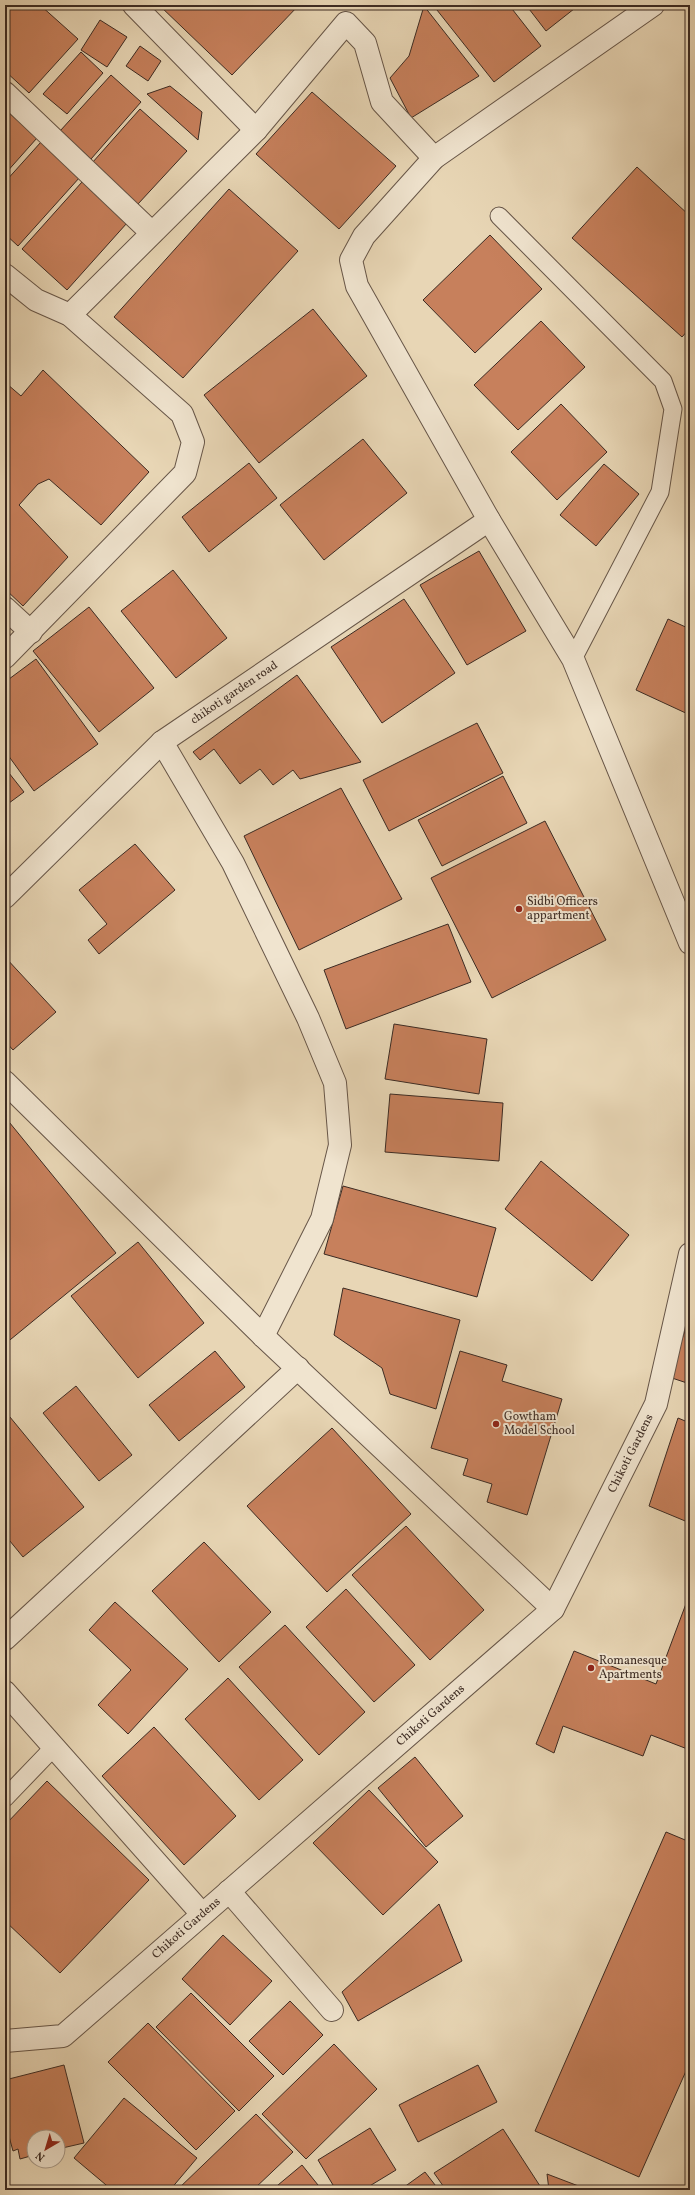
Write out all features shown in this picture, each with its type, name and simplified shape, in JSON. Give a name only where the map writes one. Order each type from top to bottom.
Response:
[{"type":"street","points":[[134,5],[256,130]]},
{"type":"street","points":[[653,5],[434,158],[364,236],[351,260],[356,286],[489,520],[573,659],[690,943]]},
{"type":"street","points":[[70,315],[256,130],[346,23],[365,43],[382,102],[434,158]]},
{"type":"street","points":[[5,93],[152,233]]},
{"type":"street","points":[[5,275],[36,300],[70,315],[182,414],[194,442],[185,473],[5,657]]},
{"type":"street","name":"chikoti garden road","points":[[5,897],[162,742],[489,520]]},
{"type":"street","points":[[5,608],[30,632]]},
{"type":"street","points":[[162,742],[233,863],[308,1018],[335,1083],[340,1145],[322,1219],[263,1336]]},
{"type":"street","points":[[5,1082],[263,1336],[553,1609]]},
{"type":"street","name":"Chikoti Gardens","points":[[5,2041],[63,2036],[553,1609],[656,1404],[690,1254]]},
{"type":"street","points":[[5,1639],[298,1368]]},
{"type":"street","points":[[5,1692],[202,1914]]},
{"type":"street","points":[[229,1890],[332,2010]]},
{"type":"lane","points":[[499,216],[663,381],[673,410],[660,492],[573,659]]},
{"type":"lane","points":[[5,1798],[54,1747]]},
{"type":"building","points":[[5,5],[40,5],[78,39],[29,93],[5,71]]},
{"type":"building","points":[[159,5],[299,5],[232,75]]},
{"type":"building","points":[[433,5],[509,5],[541,46],[494,82]]},
{"type":"building","points":[[526,5],[579,5],[546,31]]},
{"type":"building","points":[[424,6],[479,76],[411,118],[390,78],[409,56]]},
{"type":"building","points":[[100,20],[127,37],[107,67],[81,50]]},
{"type":"building","points":[[140,46],[161,61],[148,81],[126,66]]},
{"type":"building","points":[[81,52],[103,73],[67,114],[43,94]]},
{"type":"building","points":[[111,75],[141,102],[91,159],[60,131]]},
{"type":"building","points":[[170,86],[202,112],[198,140],[147,94]]},
{"type":"building","points":[[312,92],[396,166],[339,229],[256,154]]},
{"type":"building","points":[[140,109],[187,151],[138,204],[92,163]]},
{"type":"building","points":[[7,111],[37,138],[5,174],[5,113]]},
{"type":"building","points":[[41,142],[80,177],[18,246],[5,234],[5,182]]},
{"type":"building","points":[[637,167],[690,216],[690,328],[682,337],[572,238]]},
{"type":"building","points":[[82,182],[127,223],[67,290],[22,249]]},
{"type":"building","points":[[229,189],[298,251],[183,378],[114,317]]},
{"type":"building","points":[[490,235],[542,289],[475,353],[423,300]]},
{"type":"building","points":[[313,309],[367,376],[259,463],[204,395]]},
{"type":"building","points":[[541,321],[585,367],[518,430],[474,385]]},
{"type":"building","points":[[43,370],[149,472],[101,525],[49,479],[38,484],[19,505],[68,557],[23,606],[5,589],[5,386],[7,384],[21,396]]},
{"type":"building","points":[[561,404],[607,452],[557,500],[511,452]]},
{"type":"building","points":[[363,439],[407,493],[324,560],[280,505]]},
{"type":"building","points":[[249,463],[277,498],[209,552],[182,517]]},
{"type":"building","points":[[604,464],[639,494],[596,546],[560,515]]},
{"type":"building","points":[[479,551],[526,631],[467,665],[420,585]]},
{"type":"building","points":[[173,570],[227,638],[176,678],[121,611]]},
{"type":"building","points":[[404,599],[455,673],[382,723],[331,647]]},
{"type":"building","points":[[89,607],[154,688],[99,732],[33,651]]},
{"type":"building","points":[[668,619],[690,629],[690,715],[636,690]]},
{"type":"building","points":[[36,659],[98,744],[34,791],[5,751],[5,682]]},
{"type":"building","points":[[297,675],[361,762],[300,779],[293,770],[273,785],[260,769],[240,784],[214,749],[200,760],[193,752]]},
{"type":"building","points":[[477,723],[503,773],[389,831],[363,780]]},
{"type":"building","points":[[5,768],[24,792],[5,806]]},
{"type":"building","points":[[503,776],[527,823],[442,866],[418,820]]},
{"type":"building","points":[[341,788],[402,899],[299,950],[244,836]]},
{"type":"building","name":"Sidbi Officers appartment","points":[[545,821],[606,940],[492,998],[431,878]]},
{"type":"building","points":[[135,844],[175,890],[99,954],[88,940],[107,924],[79,890]]},
{"type":"building","points":[[448,924],[471,982],[346,1029],[324,970]]},
{"type":"building","points":[[5,957],[56,1012],[13,1050],[5,1041]]},
{"type":"building","points":[[394,1024],[487,1039],[479,1094],[385,1079]]},
{"type":"building","points":[[390,1094],[503,1103],[499,1161],[385,1152]]},
{"type":"building","points":[[5,1117],[116,1253],[5,1344]]},
{"type":"building","points":[[541,1161],[629,1235],[592,1281],[505,1209]]},
{"type":"building","points":[[343,1186],[496,1228],[477,1297],[324,1254]]},
{"type":"building","points":[[138,1242],[204,1323],[138,1378],[71,1296]]},
{"type":"building","points":[[343,1288],[460,1320],[436,1409],[390,1394],[382,1368],[334,1335]]},
{"type":"building","points":[[690,1316],[690,1384],[669,1377]]},
{"type":"building","points":[[215,1351],[245,1387],[179,1441],[149,1405]]},
{"type":"building","name":"Gowtham Model School","points":[[460,1351],[507,1365],[502,1381],[562,1399],[527,1515],[487,1502],[492,1484],[463,1475],[468,1459],[431,1448]]},
{"type":"building","points":[[76,1386],[132,1455],[99,1481],[43,1413]]},
{"type":"building","points":[[5,1411],[84,1507],[23,1557],[5,1535]]},
{"type":"building","points":[[678,1418],[690,1423],[690,1523],[649,1506]]},
{"type":"building","points":[[332,1428],[411,1514],[327,1592],[247,1506]]},
{"type":"building","points":[[406,1526],[484,1610],[430,1660],[352,1575]]},
{"type":"building","points":[[204,1542],[271,1612],[219,1662],[152,1591]]},
{"type":"building","points":[[346,1589],[415,1665],[374,1702],[306,1627]]},
{"type":"building","name":"Romanesque Apartments","points":[[690,1593],[690,1750],[651,1735],[643,1756],[563,1726],[554,1753],[536,1744],[574,1651],[656,1684]]},
{"type":"building","points":[[115,1602],[188,1669],[128,1734],[98,1705],[131,1670],[89,1630]]},
{"type":"building","points":[[285,1625],[365,1712],[319,1755],[239,1667]]},
{"type":"building","points":[[228,1678],[303,1760],[259,1800],[185,1719]]},
{"type":"building","points":[[154,1727],[236,1816],[184,1865],[102,1776]]},
{"type":"building","points":[[415,1757],[463,1816],[426,1847],[378,1788]]},
{"type":"building","points":[[47,1781],[149,1880],[60,1973],[5,1921],[5,1825]]},
{"type":"building","points":[[369,1790],[438,1862],[383,1915],[313,1843]]},
{"type":"building","points":[[666,1832],[690,1842],[690,2062],[639,2177],[535,2131]]},
{"type":"building","points":[[439,1904],[462,1961],[358,2021],[342,1992]]},
{"type":"building","points":[[223,1935],[272,1981],[230,2025],[182,1979]]},
{"type":"building","points":[[191,1993],[274,2076],[239,2111],[156,2027]]},
{"type":"building","points":[[290,2001],[323,2035],[283,2075],[249,2041]]},
{"type":"building","points":[[148,2023],[235,2111],[196,2150],[108,2062]]},
{"type":"building","points":[[334,2044],[377,2089],[306,2159],[262,2114]]},
{"type":"building","points":[[64,2065],[84,2143],[66,2147],[66,2129],[26,2129],[26,2157],[20,2159],[18,2149],[13,2151],[7,2129],[5,2129],[5,2080]]},
{"type":"building","points":[[478,2065],[497,2102],[418,2142],[399,2105]]},
{"type":"building","points":[[124,2098],[197,2158],[170,2190],[112,2190],[74,2158]]},
{"type":"building","points":[[256,2114],[293,2152],[253,2190],[177,2190]]},
{"type":"building","points":[[370,2128],[396,2170],[363,2190],[336,2190],[318,2160]]},
{"type":"building","points":[[503,2129],[540,2186],[534,2190],[446,2190],[434,2173]]},
{"type":"building","points":[[302,2165],[322,2190],[272,2190]]},
{"type":"building","points":[[425,2172],[439,2190],[400,2190]]},
{"type":"building","points":[[547,2174],[589,2190],[549,2190]]},
{"type":"place","name":"Sidbi Officers appartment","points":[[519,909]]},
{"type":"place","name":"Gowtham Model School","points":[[496,1424]]},
{"type":"place","name":"Romanesque Apartments","points":[[591,1668]]}]
